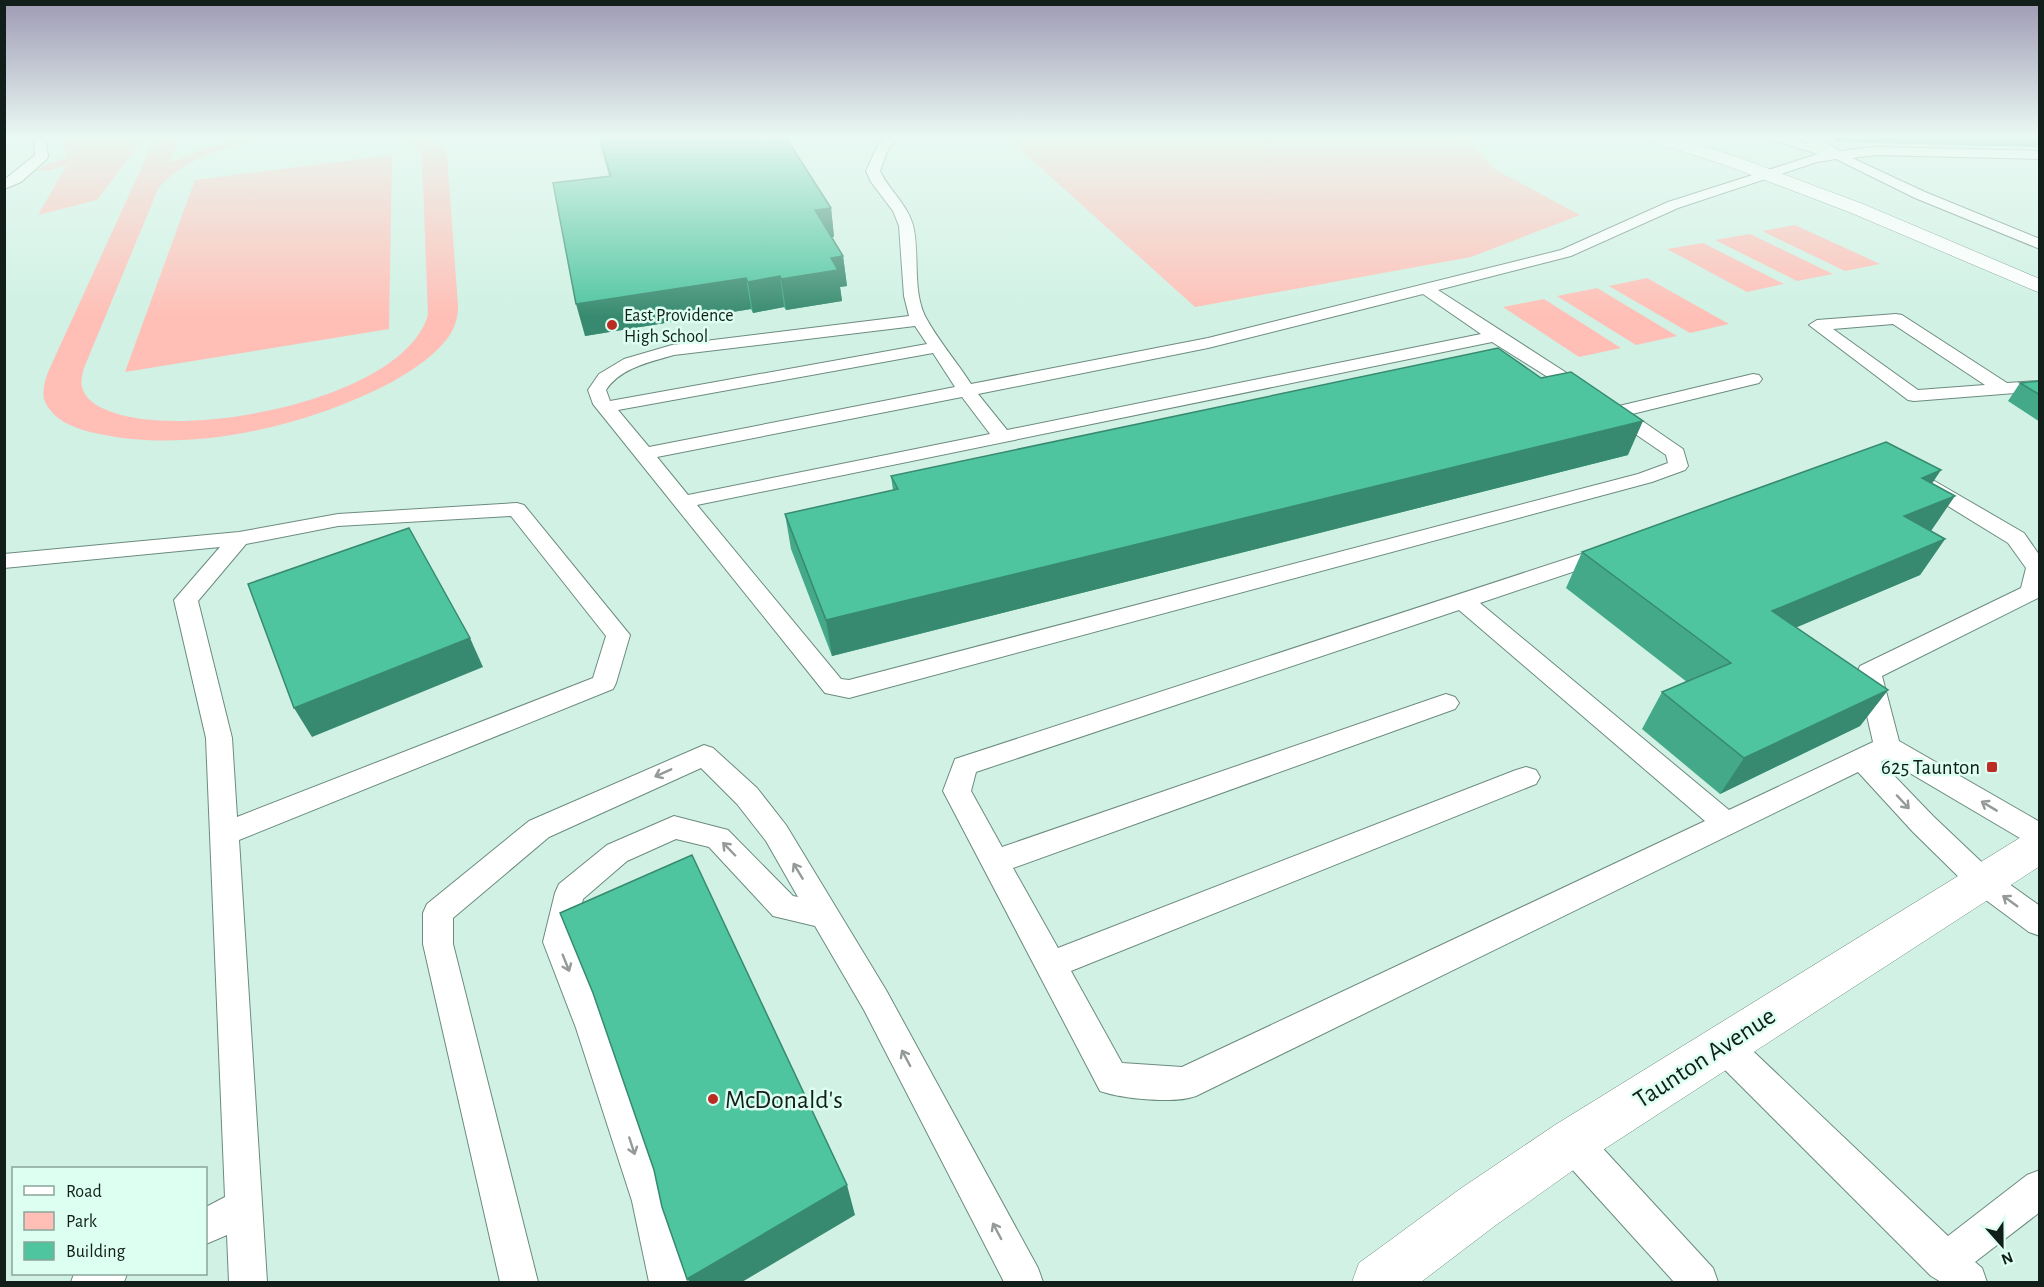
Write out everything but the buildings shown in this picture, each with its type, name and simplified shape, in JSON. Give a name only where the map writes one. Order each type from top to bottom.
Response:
[{"type":"main road","points":[[1825,196],[2040,287]]},
{"type":"main road","name":"Taunton Avenue","points":[[1378,1282],[1478,1207],[1572,1142],[1981,880],[2040,845]]},
{"type":"lane","points":[[889,196],[900,210],[906,226],[912,296],[920,320],[967,391],[1002,437]]},
{"type":"lane","points":[[644,454],[1208,343],[1566,253],[1673,205],[1699,196]]},
{"type":"lane","points":[[1922,196],[2040,245]]},
{"type":"lane","points":[[920,320],[672,350],[630,363],[605,378],[597,390],[600,400],[834,687],[849,689],[1645,478],[1678,466],[1676,453],[1664,443],[1495,336],[1425,288]]},
{"type":"lane","points":[[2004,389],[1896,319],[1817,325],[1914,396],[2004,389],[2040,386]]},
{"type":"lane","points":[[683,502],[1495,336]]},
{"type":"lane","points":[[606,407],[938,347]]},
{"type":"lane","points":[[1616,412],[1753,379]]},
{"type":"lane","points":[[1901,469],[2016,538],[2037,568],[2031,592],[1869,672],[1887,747],[2040,836]]},
{"type":"lane","points":[[4,561],[238,539],[338,520],[517,509],[618,634],[604,683],[224,834]]},
{"type":"lane","points":[[238,539],[186,600],[219,738],[248,1282]]},
{"type":"lane","points":[[1632,544],[964,766],[957,791],[1112,1079],[1184,1084],[1820,777],[1863,760],[1887,747]]},
{"type":"lane","points":[[1462,600],[1726,824]]},
{"type":"lane","points":[[995,862],[1446,703]]},
{"type":"lane","points":[[519,1282],[438,944],[438,913],[539,829],[704,755],[747,796],[776,833],[875,1000],[1024,1282]]},
{"type":"lane","points":[[1863,760],[1923,824],[1981,880],[2040,922]]},
{"type":"lane","points":[[1050,965],[1526,777]]},
{"type":"lane","points":[[668,1282],[650,1201],[592,1028],[558,942],[570,893],[617,852],[674,827],[718,838],[784,907],[825,915]]},
{"type":"lane","points":[[1723,1045],[1956,1272],[2040,1188]]},
{"type":"lane","points":[[1572,1142],[1699,1282]]},
{"type":"lane","points":[[207,1226],[244,1207]]},
{"type":"lane","points":[[90,1282],[106,1275]]},
{"type":"green space","points":[[49,196],[100,196],[97,200],[38,215]]},
{"type":"green space","points":[[129,196],[155,196],[84,368],[82,387],[88,399],[115,413],[149,420],[192,421],[240,416],[290,406],[337,390],[379,370],[410,345],[428,315],[423,196],[450,196],[458,306],[451,333],[432,355],[416,367],[359,398],[324,412],[247,432],[208,438],[131,439],[88,431],[58,418],[52,413],[44,399],[48,372]]},
{"type":"green space","points":[[189,196],[391,196],[389,329],[125,372]]},
{"type":"green space","points":[[1072,196],[1545,196],[1580,215],[1471,257],[1195,307]]},
{"type":"green space","points":[[1795,225],[1880,264],[1845,271],[1762,231]]},
{"type":"green space","points":[[1750,234],[1833,274],[1797,281],[1715,240]]},
{"type":"green space","points":[[1703,243],[1784,284],[1747,292],[1667,249]]},
{"type":"green space","points":[[1647,278],[1729,324],[1690,333],[1609,286]]},
{"type":"green space","points":[[1597,288],[1677,336],[1636,345],[1557,296]]},
{"type":"green space","points":[[1544,299],[1621,348],[1579,357],[1503,307]]},
{"type":"place","name":"East Providence High School","points":[[612,325]]},
{"type":"place","name":"625 Taunton","points":[[1992,767]]},
{"type":"place","name":"McDonald's","points":[[713,1099]]}]
